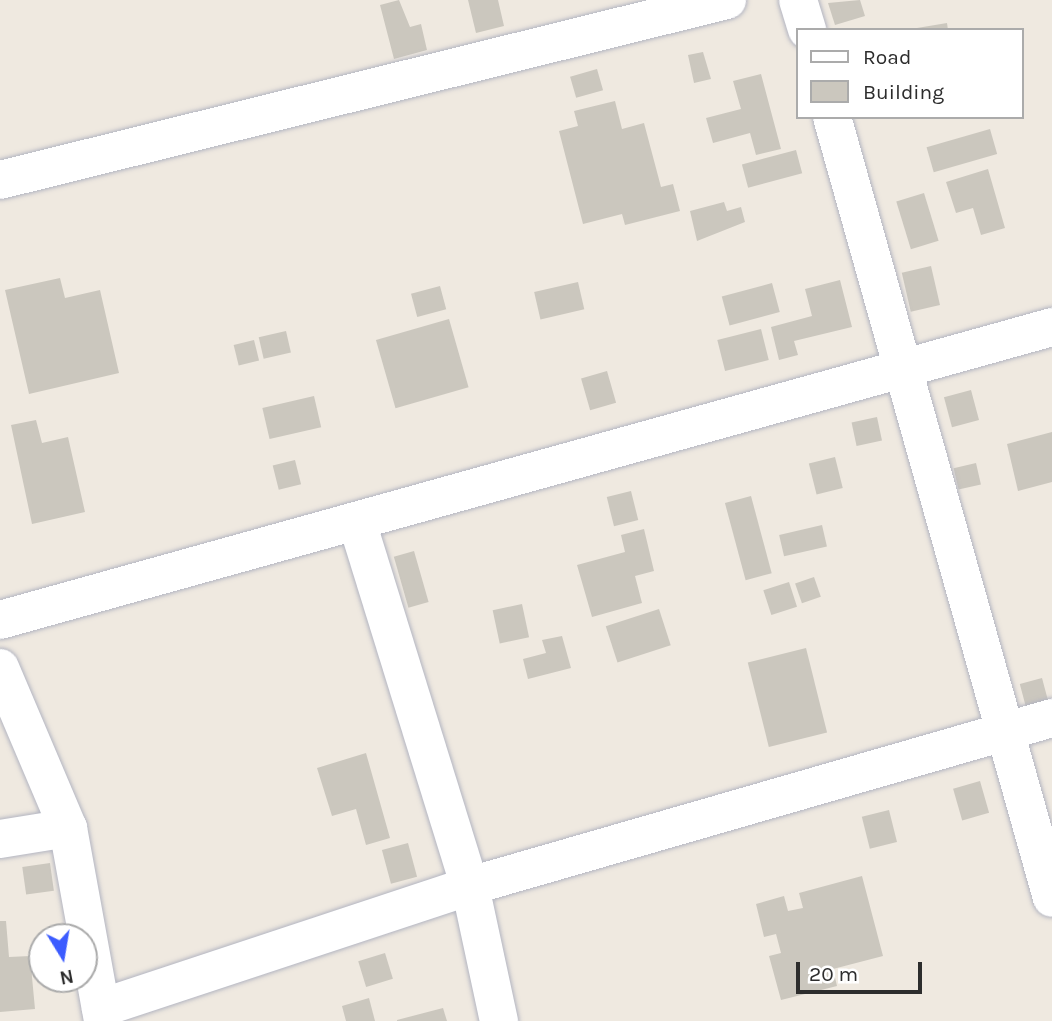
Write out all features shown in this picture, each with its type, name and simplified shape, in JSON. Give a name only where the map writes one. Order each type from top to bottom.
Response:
[{"type":"street","points":[[0,180],[727,0]]},
{"type":"street","points":[[798,0],[806,28]]},
{"type":"street","points":[[833,119],[1052,898]]},
{"type":"street","points":[[0,620],[357,523],[904,365],[1052,327]]},
{"type":"street","points":[[357,523],[470,886],[499,1021]]},
{"type":"street","points":[[0,668],[68,828],[102,1015],[470,886],[1052,718]]},
{"type":"street","points":[[0,839],[68,828]]},
{"type":"building","points":[[399,0],[410,27],[421,24],[427,50],[394,59],[380,5]]},
{"type":"building","points":[[468,0],[498,0],[504,26],[476,33]]},
{"type":"building","points":[[860,0],[865,16],[835,25],[828,3]]},
{"type":"building","points":[[947,23],[948,28],[917,28]]},
{"type":"building","points":[[703,52],[711,79],[694,83],[688,55]]},
{"type":"building","points":[[597,69],[603,90],[576,98],[570,77]]},
{"type":"building","points":[[761,74],[781,149],[756,155],[750,133],[713,143],[706,118],[741,109],[733,81]]},
{"type":"building","points":[[615,101],[622,129],[644,123],[661,187],[673,184],[680,211],[625,225],[622,214],[583,224],[559,131],[578,126],[574,111]]},
{"type":"building","points":[[990,129],[997,154],[934,172],[927,147]]},
{"type":"building","points":[[796,150],[802,173],[748,188],[742,164]]},
{"type":"building","points":[[988,169],[1005,228],[981,235],[973,208],[956,213],[946,182]]},
{"type":"building","points":[[924,193],[939,241],[911,249],[896,201]]},
{"type":"building","points":[[724,202],[727,211],[741,207],[745,222],[697,241],[690,211]]},
{"type":"building","points":[[931,266],[940,305],[911,312],[902,273]]},
{"type":"building","points":[[60,278],[65,298],[100,290],[119,373],[29,394],[5,290]]},
{"type":"building","points":[[840,280],[852,327],[794,341],[798,355],[779,360],[771,327],[812,316],[805,289]]},
{"type":"building","points":[[578,282],[584,309],[540,319],[534,292]]},
{"type":"building","points":[[772,283],[780,312],[730,325],[722,296]]},
{"type":"building","points":[[440,286],[446,309],[417,317],[411,294]]},
{"type":"building","points":[[449,319],[469,387],[396,408],[376,340]]},
{"type":"building","points":[[761,329],[769,360],[725,371],[717,340]]},
{"type":"building","points":[[286,331],[291,352],[264,359],[259,337]]},
{"type":"building","points":[[254,340],[259,360],[239,365],[234,345]]},
{"type":"building","points":[[607,371],[616,403],[590,410],[581,378]]},
{"type":"building","points":[[971,390],[979,420],[952,427],[944,397]]},
{"type":"building","points":[[314,396],[321,427],[270,439],[262,408]]},
{"type":"building","points":[[877,417],[882,440],[857,446],[852,422]]},
{"type":"building","points":[[36,420],[42,443],[68,437],[85,512],[32,524],[11,425]]},
{"type":"building","points":[[1052,432],[1052,482],[1018,491],[1007,444]]},
{"type":"building","points":[[835,457],[843,488],[817,495],[809,464]]},
{"type":"building","points":[[295,460],[301,484],[279,490],[273,466]]},
{"type":"building","points":[[976,463],[981,484],[959,490],[954,468]]},
{"type":"building","points":[[631,491],[638,520],[614,526],[607,497]]},
{"type":"building","points":[[751,496],[772,573],[746,580],[725,503]]},
{"type":"building","points":[[822,525],[827,546],[784,556],[779,535]]},
{"type":"building","points":[[644,529],[654,571],[635,576],[642,603],[592,617],[577,565],[625,552],[621,535]]},
{"type":"building","points":[[414,551],[429,602],[408,608],[394,557]]},
{"type":"building","points":[[814,577],[821,597],[802,603],[795,584]]},
{"type":"building","points":[[789,582],[797,607],[771,615],[763,590]]},
{"type":"building","points":[[522,604],[529,637],[500,643],[493,610]]},
{"type":"building","points":[[659,609],[671,645],[617,662],[606,626]]},
{"type":"building","points":[[562,636],[571,668],[528,679],[523,659],[546,653],[542,640]]},
{"type":"building","points":[[806,648],[827,732],[769,747],[748,663]]},
{"type":"building","points":[[1042,678],[1050,707],[1028,713],[1020,684]]},
{"type":"building","points":[[366,753],[390,838],[366,845],[356,809],[332,816],[317,768]]},
{"type":"building","points":[[980,781],[989,813],[962,820],[953,789]]},
{"type":"building","points":[[889,810],[897,842],[870,849],[862,817]]},
{"type":"building","points":[[408,843],[417,877],[391,884],[382,850]]},
{"type":"building","points":[[50,863],[54,891],[26,895],[22,867]]},
{"type":"building","points":[[862,876],[883,956],[833,969],[837,986],[781,1000],[769,956],[781,953],[776,934],[764,937],[756,904],[784,896],[788,911],[803,908],[799,893]]},
{"type":"building","points":[[0,921],[6,921],[9,957],[28,956],[28,993],[33,993],[35,1009],[0,1012]]},
{"type":"building","points":[[385,953],[393,979],[366,987],[358,961]]},
{"type":"building","points":[[369,998],[375,1021],[346,1021],[342,1006]]},
{"type":"building","points":[[443,1008],[447,1021],[397,1021],[397,1020]]}]
